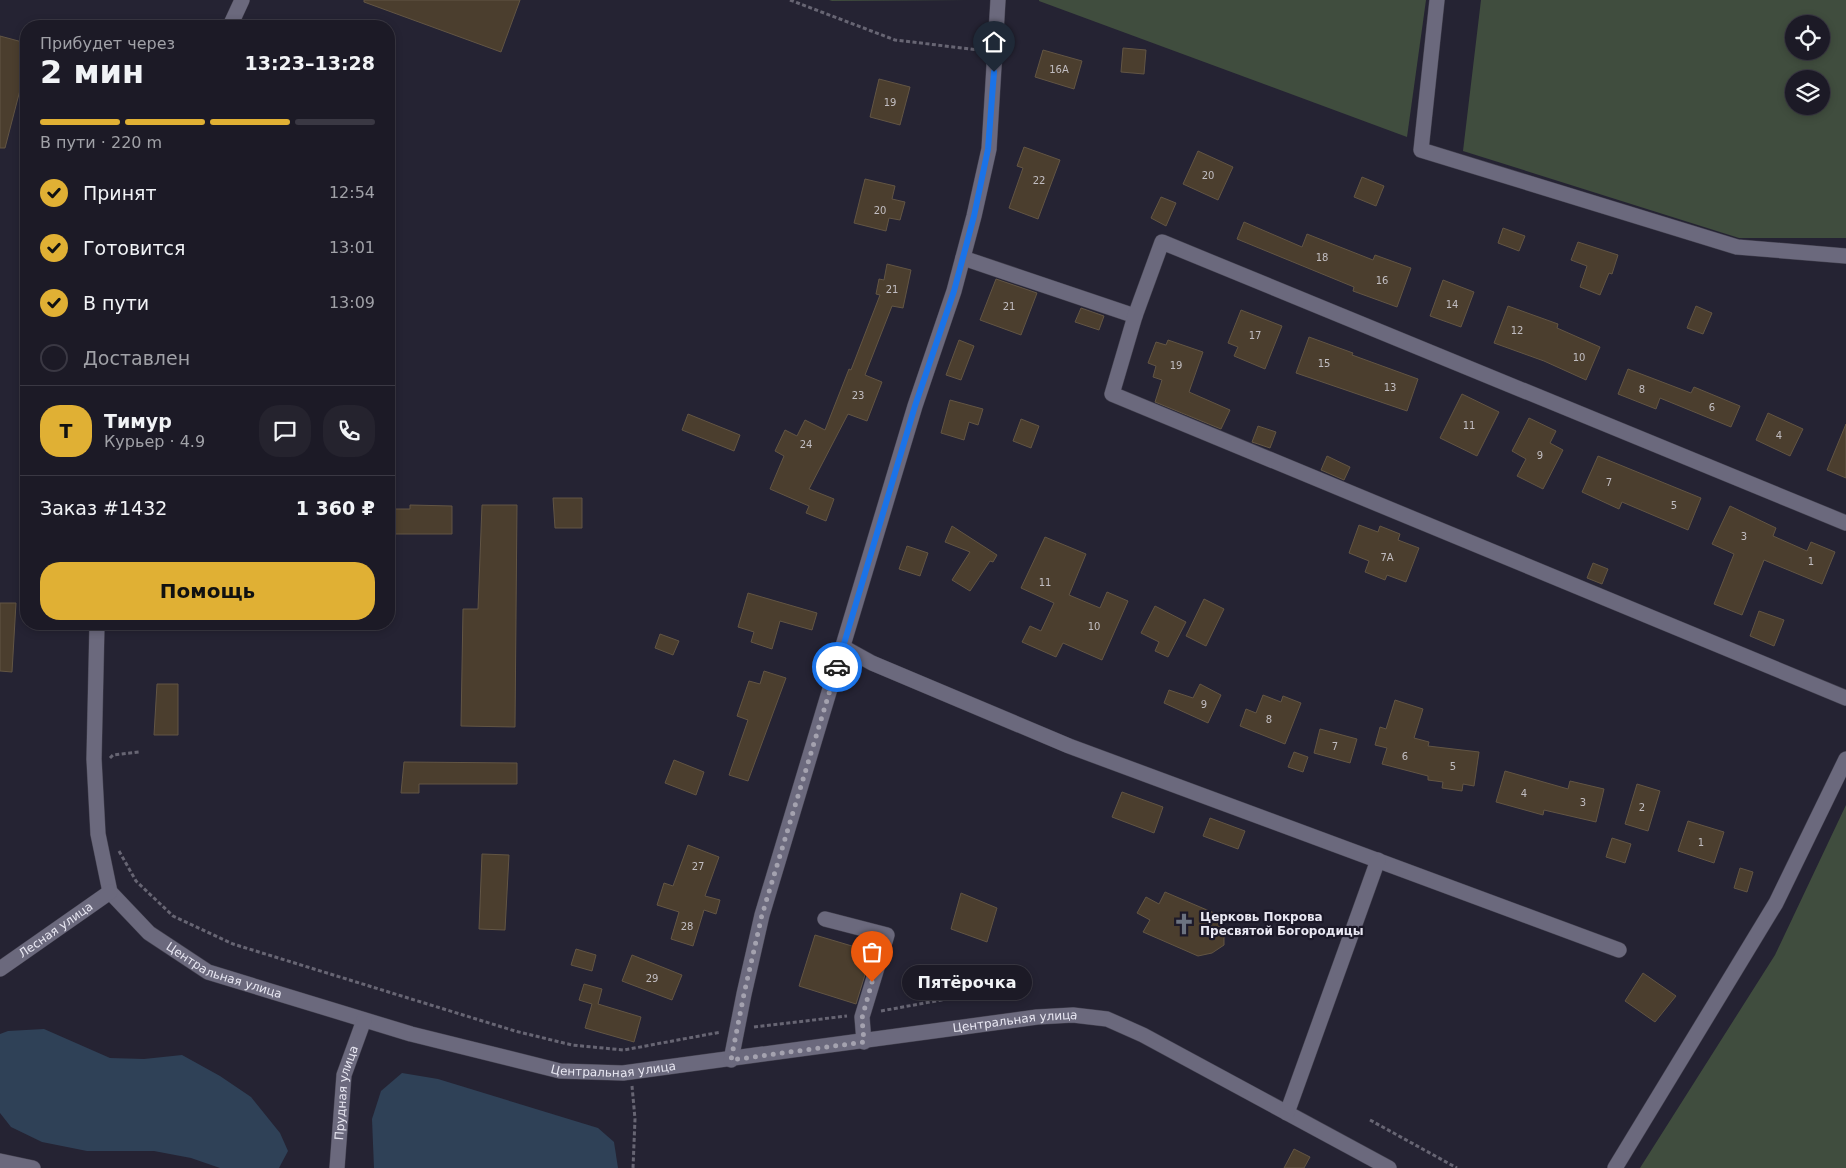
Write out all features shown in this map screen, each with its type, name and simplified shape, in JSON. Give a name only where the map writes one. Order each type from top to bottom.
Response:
[{"type":"street","points":[[233,20],[242,0]]},
{"type":"street","points":[[731,1060],[762,915],[915,406],[954,291],[963,258],[988,149],[998,0]]},
{"type":"street","points":[[1437,0],[1421,150],[1737,246],[1846,256]]},
{"type":"street","points":[[1846,523],[1162,242],[1136,316],[1112,394],[1846,698]]},
{"type":"street","points":[[963,258],[1136,316]]},
{"type":"street","points":[[97,630],[94,751],[96,798],[98,834],[110,892]]},
{"type":"street","points":[[843,647],[872,664],[1069,746],[1619,950]]},
{"type":"street","points":[[1615,1168],[1776,903],[1846,759]]},
{"type":"street","points":[[1287,1113],[1378,860]]},
{"type":"street","name":"Лесная улица","points":[[0,969],[110,892]]},
{"type":"street","name":"Центральная улица","points":[[110,892],[149,933],[208,972],[411,1034],[560,1070],[623,1073],[1037,1018],[1073,1015],[1107,1019],[1143,1035],[1389,1168]]},
{"type":"street","points":[[826,919],[887,935],[863,1014],[864,1042]]},
{"type":"street","name":"Прудная улица","points":[[337,1168],[344,1074],[364,1020]]},
{"type":"street","points":[[0,1161],[33,1168]]},
{"type":"path","points":[[790,0],[894,40],[995,52]]},
{"type":"path","points":[[108,766],[109,759],[114,755],[139,752]]},
{"type":"path","points":[[118,848],[136,881],[173,916],[232,944],[515,1031],[572,1045],[624,1050],[737,1030],[863,1014],[985,992],[996,984],[998,974]]},
{"type":"path","points":[[633,1168],[635,1119],[632,1088],[642,1087]]},
{"type":"path","points":[[1370,1120],[1458,1168]]},
{"type":"green space","points":[[829,0],[968,0],[832,1]]},
{"type":"green space","points":[[1426,0],[1407,137],[1039,1]]},
{"type":"green space","points":[[1481,0],[1846,0],[1846,238],[1739,238],[1463,151]]},
{"type":"green space","points":[[1846,805],[1846,1168],[1640,1168],[1775,955]]},
{"type":"water","points":[[44,1029],[110,1058],[144,1059],[182,1055],[220,1076],[251,1097],[280,1133],[288,1151],[279,1168],[220,1168],[191,1158],[154,1151],[87,1151],[42,1142],[11,1127],[0,1113],[0,1034],[8,1031]]},
{"type":"water","points":[[402,1073],[438,1079],[598,1128],[614,1142],[618,1168],[374,1168],[372,1119],[381,1091]]},
{"type":"building","points":[[364,0],[520,0],[501,52],[364,2]]},
{"type":"building","points":[[0,36],[20,41],[20,90],[5,148],[0,148]]},
{"type":"building","points":[[1123,48],[1146,50],[1144,74],[1121,72]]},
{"type":"building","points":[[1043,50],[1082,61],[1074,89],[1035,77]]},
{"type":"building","points":[[879,79],[910,87],[900,125],[870,117]]},
{"type":"building","points":[[1024,147],[1060,160],[1038,219],[1009,208],[1023,168],[1017,166]]},
{"type":"building","points":[[1198,151],[1233,167],[1218,200],[1183,184]]},
{"type":"building","points":[[1362,177],[1384,186],[1376,206],[1354,197]]},
{"type":"building","points":[[865,179],[895,186],[892,199],[905,202],[900,220],[889,218],[886,231],[854,223]]},
{"type":"building","points":[[1161,197],[1176,203],[1166,226],[1151,218]]},
{"type":"building","points":[[1244,222],[1302,247],[1307,234],[1373,260],[1375,255],[1411,268],[1397,307],[1353,291],[1354,287],[1237,239]]},
{"type":"building","points":[[1503,228],[1525,236],[1519,251],[1498,243]]},
{"type":"building","points":[[1578,242],[1618,255],[1612,274],[1609,273],[1600,295],[1580,287],[1587,266],[1571,260]]},
{"type":"building","points":[[887,264],[911,270],[903,308],[892,306],[865,375],[882,382],[867,421],[848,414],[809,489],[834,499],[826,521],[806,513],[809,506],[770,489],[784,456],[775,451],[785,430],[797,436],[805,420],[825,430],[880,295],[876,294],[879,279],[884,280]]},
{"type":"building","points":[[996,279],[1037,293],[1021,335],[980,320]]},
{"type":"building","points":[[1443,280],[1474,292],[1461,327],[1430,316]]},
{"type":"building","points":[[1508,306],[1558,324],[1557,328],[1600,347],[1586,380],[1544,361],[1494,343]]},
{"type":"building","points":[[1696,306],[1712,313],[1703,334],[1687,328]]},
{"type":"building","points":[[1081,308],[1104,316],[1099,330],[1075,322]]},
{"type":"building","points":[[1241,310],[1282,326],[1265,369],[1234,356],[1238,347],[1228,343]]},
{"type":"building","points":[[1309,337],[1418,379],[1407,411],[1296,373]]},
{"type":"building","points":[[959,340],[974,346],[961,380],[946,375]]},
{"type":"building","points":[[1168,340],[1203,352],[1189,392],[1230,410],[1221,429],[1155,402],[1162,380],[1153,377],[1156,366],[1148,363],[1156,342],[1166,345]]},
{"type":"building","points":[[1628,369],[1691,393],[1694,387],[1740,406],[1731,427],[1660,398],[1656,409],[1618,394]]},
{"type":"building","points":[[1462,394],[1499,412],[1477,456],[1440,438]]},
{"type":"building","points":[[950,400],[983,409],[978,425],[969,422],[964,440],[941,433]]},
{"type":"building","points":[[1768,413],[1803,429],[1790,456],[1756,440]]},
{"type":"building","points":[[688,414],[740,435],[734,451],[682,430]]},
{"type":"building","points":[[1529,418],[1556,431],[1550,443],[1563,450],[1543,489],[1517,476],[1526,459],[1512,451]]},
{"type":"building","points":[[1021,419],[1039,426],[1031,448],[1013,441]]},
{"type":"building","points":[[1846,424],[1846,478],[1827,470]]},
{"type":"building","points":[[1258,426],[1276,432],[1270,448],[1252,442]]},
{"type":"building","points":[[1327,456],[1350,467],[1344,480],[1321,470]]},
{"type":"building","points":[[1598,456],[1701,498],[1688,530],[1622,502],[1619,509],[1582,492]]},
{"type":"building","points":[[553,498],[582,498],[582,528],[555,528]]},
{"type":"building","points":[[410,505],[452,506],[452,534],[395,534],[395,509],[410,509]]},
{"type":"building","points":[[482,505],[517,505],[515,727],[461,726],[463,609],[478,609]]},
{"type":"building","points":[[1730,506],[1776,528],[1773,536],[1807,551],[1811,542],[1835,552],[1822,584],[1764,560],[1742,615],[1714,604],[1734,554],[1712,544]]},
{"type":"building","points":[[1359,525],[1378,532],[1380,526],[1400,534],[1398,540],[1419,548],[1406,582],[1387,575],[1385,580],[1365,572],[1369,561],[1349,553]]},
{"type":"building","points":[[952,526],[997,555],[993,562],[990,561],[970,591],[952,580],[970,552],[945,542]]},
{"type":"building","points":[[1045,537],[1086,554],[1069,595],[1100,608],[1107,592],[1128,601],[1102,660],[1063,643],[1056,657],[1022,642],[1030,626],[1041,631],[1054,603],[1021,588]]},
{"type":"building","points":[[907,546],[928,553],[920,576],[899,569]]},
{"type":"building","points":[[1593,563],[1608,569],[1602,584],[1587,578]]},
{"type":"building","points":[[748,593],[817,613],[812,630],[780,621],[772,649],[751,642],[754,632],[738,627]]},
{"type":"building","points":[[1204,599],[1224,609],[1206,646],[1186,636]]},
{"type":"building","points":[[0,603],[16,603],[12,672],[0,671]]},
{"type":"building","points":[[1155,606],[1186,622],[1168,657],[1155,651],[1159,642],[1141,633]]},
{"type":"building","points":[[1759,611],[1784,620],[1774,646],[1750,636]]},
{"type":"building","points":[[660,634],[679,641],[673,655],[655,648]]},
{"type":"building","points":[[764,671],[786,678],[748,781],[729,775],[748,720],[737,716],[749,681],[760,684]]},
{"type":"building","points":[[157,684],[178,684],[178,735],[154,735]]},
{"type":"building","points":[[1200,684],[1221,695],[1208,723],[1164,703],[1169,690],[1193,698]]},
{"type":"building","points":[[1263,695],[1281,702],[1283,696],[1301,703],[1285,744],[1240,726],[1246,709],[1256,713]]},
{"type":"building","points":[[1395,700],[1423,709],[1414,738],[1429,742],[1428,746],[1479,752],[1474,786],[1463,784],[1462,791],[1442,788],[1443,782],[1428,780],[1428,776],[1382,764],[1387,748],[1375,745],[1380,727],[1386,729]]},
{"type":"building","points":[[1320,729],[1357,739],[1350,763],[1314,753]]},
{"type":"building","points":[[1294,752],[1308,757],[1303,772],[1288,767]]},
{"type":"building","points":[[674,760],[704,772],[696,795],[665,783]]},
{"type":"building","points":[[404,762],[517,763],[517,784],[419,784],[419,793],[401,793]]},
{"type":"building","points":[[1505,771],[1568,789],[1570,781],[1604,789],[1596,822],[1544,810],[1543,815],[1496,802]]},
{"type":"building","points":[[1637,784],[1660,791],[1648,831],[1625,824]]},
{"type":"building","points":[[1122,792],[1163,807],[1154,833],[1112,817]]},
{"type":"building","points":[[1210,818],[1245,831],[1238,849],[1203,836]]},
{"type":"building","points":[[1688,821],[1724,832],[1714,863],[1678,851]]},
{"type":"building","points":[[1612,838],[1631,844],[1625,863],[1606,857]]},
{"type":"building","points":[[688,845],[719,857],[705,896],[720,900],[716,914],[704,910],[693,946],[671,939],[679,912],[657,905],[664,883],[673,886]]},
{"type":"building","points":[[482,854],[509,855],[505,930],[479,929]]},
{"type":"building","points":[[1740,868],[1753,872],[1747,892],[1734,888]]},
{"type":"building","name":"Церковь Покрова Пресвятой Богородицы","points":[[1165,892],[1214,913],[1224,929],[1224,945],[1212,953],[1198,956],[1143,932],[1150,920],[1137,913],[1146,897],[1159,904]]},
{"type":"building","points":[[961,893],[997,908],[987,942],[951,929]]},
{"type":"building","points":[[815,935],[872,952],[856,1004],[799,986]]},
{"type":"building","points":[[576,949],[596,955],[592,971],[571,965]]},
{"type":"building","points":[[632,955],[682,975],[672,1000],[622,981]]},
{"type":"building","points":[[1643,973],[1676,996],[1655,1022],[1625,1001]]},
{"type":"building","points":[[584,984],[602,989],[598,1004],[641,1017],[634,1042],[585,1028],[592,1004],[579,1000]]},
{"type":"building","points":[[1294,1149],[1310,1157],[1304,1168],[1284,1168]]},
{"type":"way so far","points":[[837,667],[762,915],[731,1060],[864,1042],[862,1018],[872,982]]},
{"type":"place","name":"Церковь Покрова Пресвятой Богородицы","points":[[1184,924]]},
{"type":"place","name":"Пятёрочка","points":[[872,982]]},
{"type":"route","points":[[837,667],[915,406],[954,291],[974,216],[988,149],[994,72]]}]
